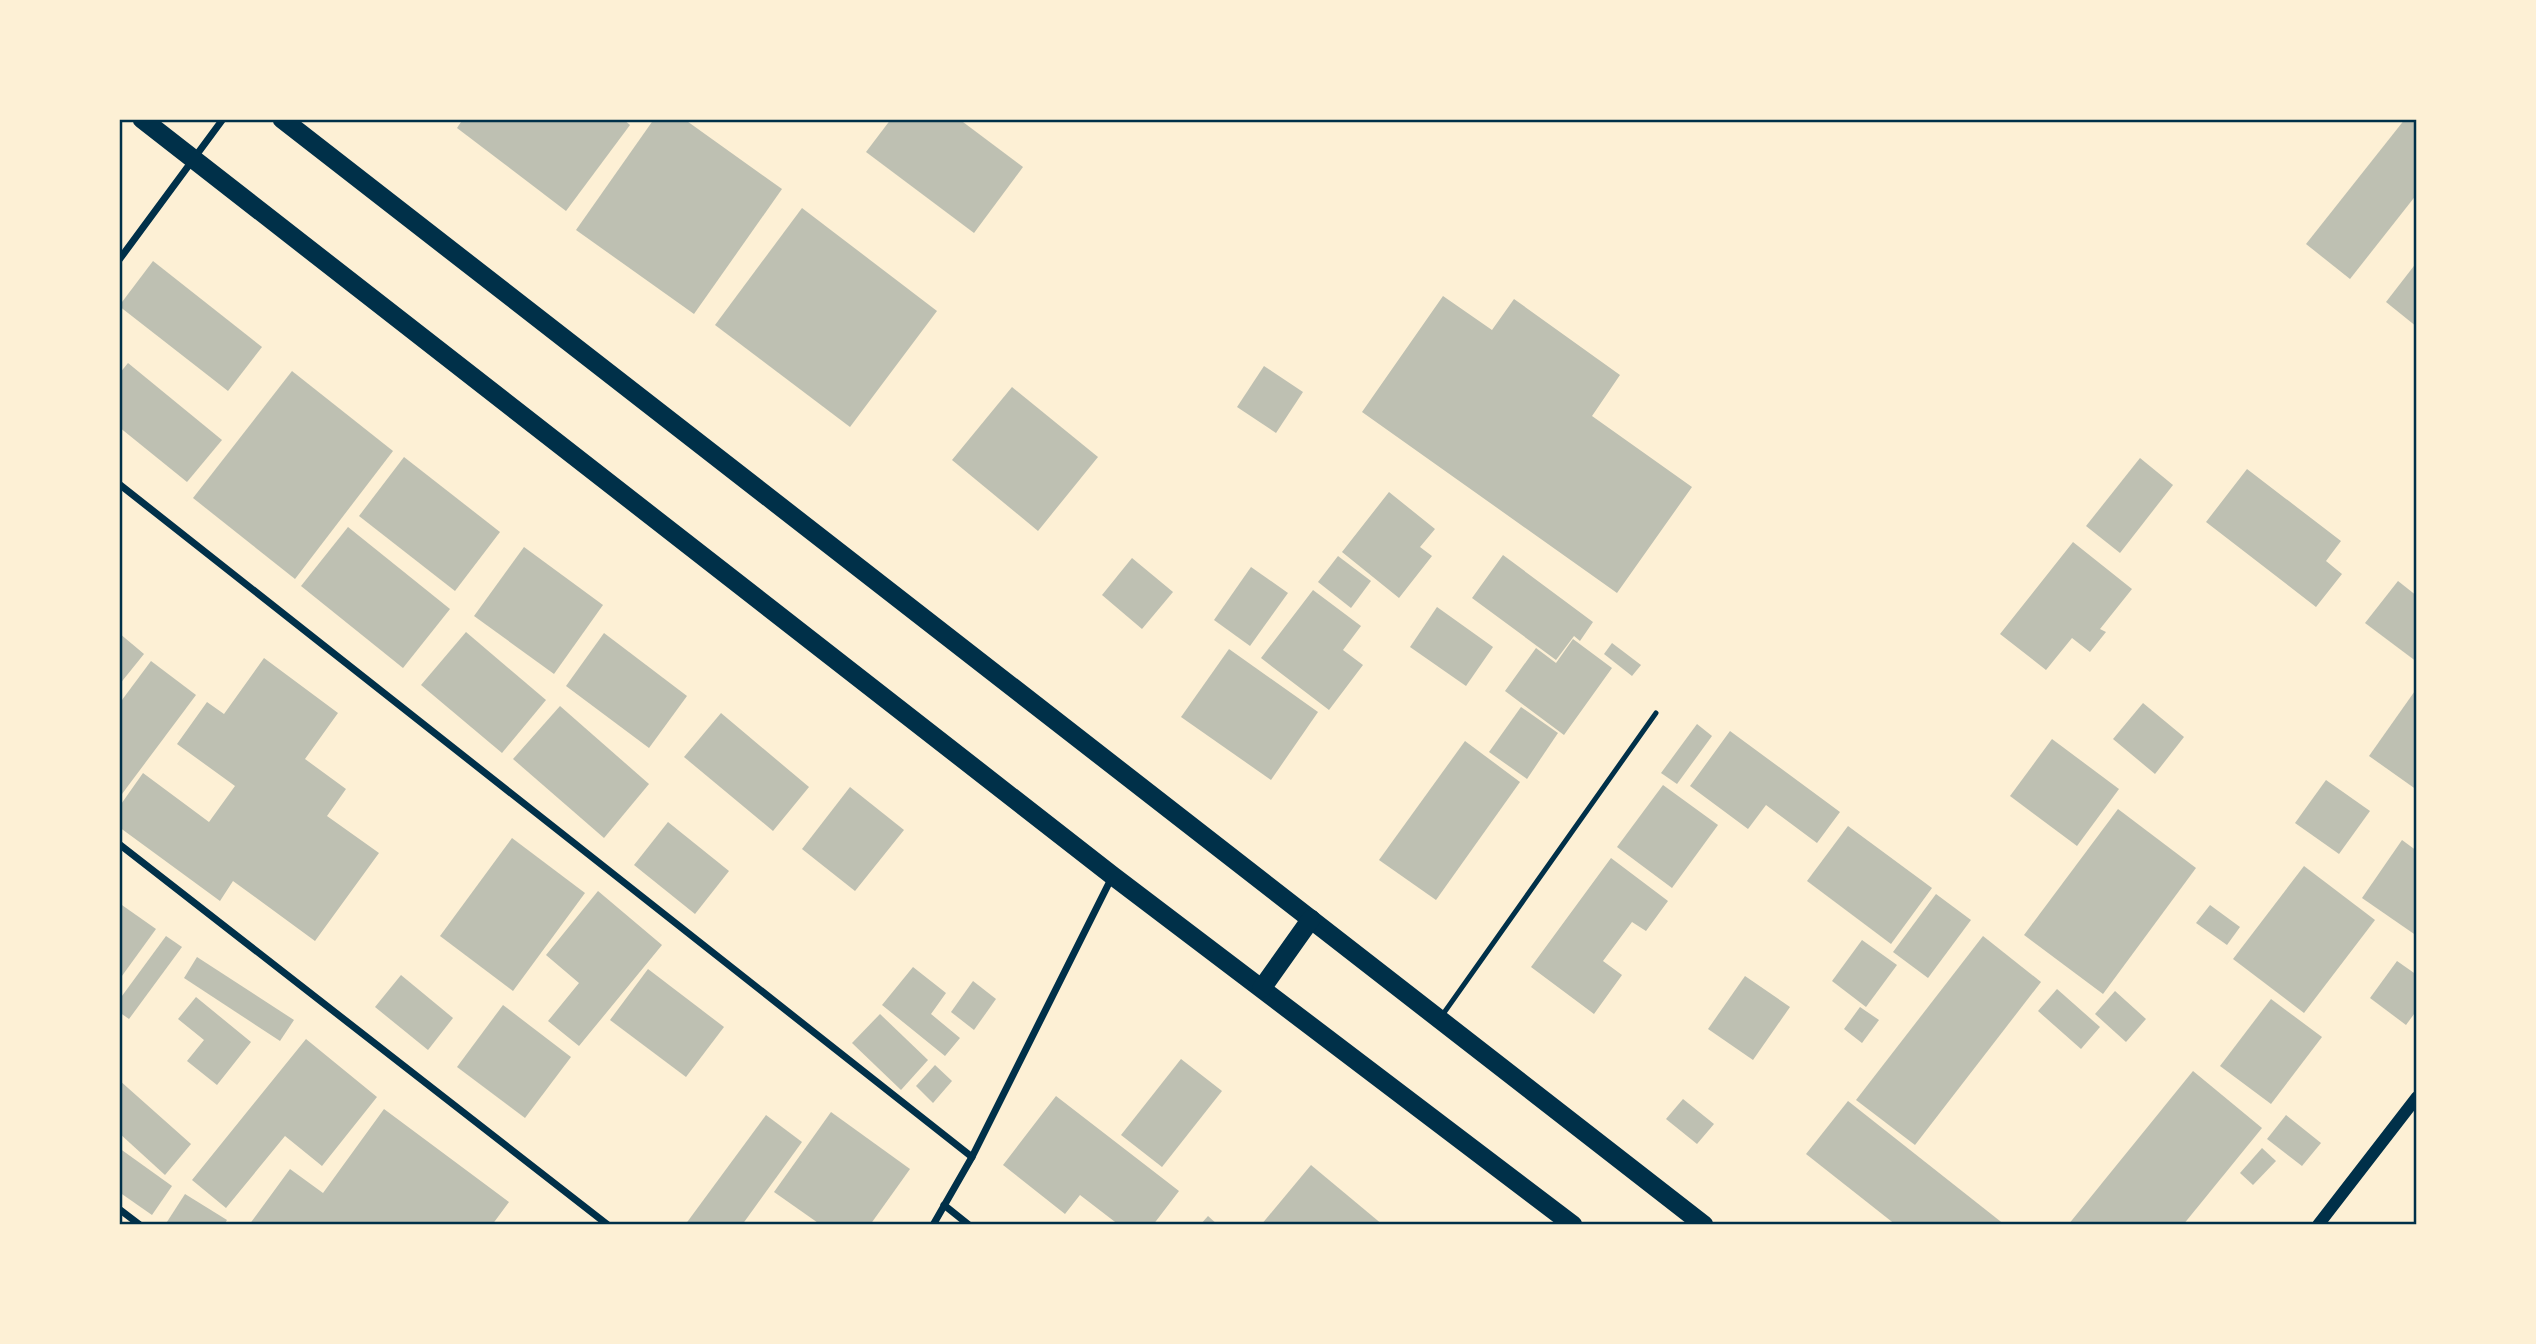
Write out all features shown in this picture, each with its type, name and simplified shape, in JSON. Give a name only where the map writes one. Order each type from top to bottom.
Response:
[{"type":"highway","points":[[142,119],[1113,876],[1573,1225]]},
{"type":"highway","points":[[282,119],[1704,1225]]},
{"type":"highway","points":[[1262,988],[1311,919]]},
{"type":"street","points":[[119,260],[223,119]]},
{"type":"street","points":[[119,484],[972,1157]]},
{"type":"street","points":[[119,844],[608,1225]]},
{"type":"street","points":[[933,1225],[972,1157],[1113,876]]},
{"type":"street","points":[[2318,1225],[2417,1097]]},
{"type":"street","points":[[944,1205],[969,1225]]},
{"type":"street","points":[[119,1209],[139,1225]]},
{"type":"lane","points":[[1439,1020],[1656,713]]},
{"type":"building","points":[[463,119],[623,119],[630,125],[566,211],[457,128]]},
{"type":"building","points":[[654,119],[684,119],[782,189],[694,314],[576,230]]},
{"type":"building","points":[[891,119],[959,119],[1023,167],[974,233],[866,152]]},
{"type":"building","points":[[2405,119],[2417,119],[2417,194],[2350,279],[2306,244]]},
{"type":"building","points":[[802,208],[937,311],[850,427],[715,325]]},
{"type":"building","points":[[153,261],[262,347],[228,391],[119,306]]},
{"type":"building","points":[[2417,262],[2417,327],[2386,302]]},
{"type":"building","points":[[1443,296],[1492,330],[1514,299],[1620,375],[1592,416],[1692,487],[1617,593],[1362,412]]},
{"type":"building","points":[[128,363],[222,440],[187,482],[119,427],[119,374]]},
{"type":"building","points":[[1264,366],[1303,392],[1276,433],[1237,407]]},
{"type":"building","points":[[292,371],[393,451],[295,579],[193,498]]},
{"type":"building","points":[[1012,387],[1098,457],[1038,531],[952,460]]},
{"type":"building","points":[[404,457],[500,532],[455,591],[359,516]]},
{"type":"building","points":[[2140,458],[2173,485],[2120,553],[2086,526]]},
{"type":"building","points":[[2247,469],[2341,541],[2326,561],[2342,574],[2316,607],[2206,522]]},
{"type":"building","points":[[1389,492],[1435,529],[1420,547],[1432,556],[1399,598],[1342,552]]},
{"type":"building","points":[[348,527],[450,609],[403,668],[301,586]]},
{"type":"building","points":[[2073,542],[2132,589],[2100,629],[2106,632],[2090,652],[2072,638],[2046,670],[2000,634]]},
{"type":"building","points":[[524,547],[603,605],[554,674],[474,616]]},
{"type":"building","points":[[1503,555],[1593,622],[1580,641],[1574,636],[1556,660],[1472,598]]},
{"type":"building","points":[[1338,556],[1371,581],[1351,608],[1318,582]]},
{"type":"building","points":[[1132,558],[1173,592],[1142,629],[1102,595]]},
{"type":"building","points":[[1251,567],[1288,593],[1250,646],[1214,620]]},
{"type":"building","points":[[2398,581],[2417,596],[2417,662],[2365,623]]},
{"type":"building","points":[[1313,590],[1361,626],[1343,650],[1363,665],[1329,710],[1261,658]]},
{"type":"building","points":[[1437,607],[1493,647],[1466,686],[1410,647]]},
{"type":"building","points":[[466,632],[546,700],[502,753],[421,685]]},
{"type":"building","points":[[119,633],[144,654],[119,685]]},
{"type":"building","points":[[604,633],[687,696],[649,748],[566,686]]},
{"type":"building","points":[[1573,639],[1612,668],[1564,735],[1505,691],[1536,648],[1556,663]]},
{"type":"building","points":[[1612,643],[1641,665],[1632,676],[1604,654]]},
{"type":"building","points":[[1229,649],[1318,712],[1271,780],[1181,717]]},
{"type":"building","points":[[264,658],[338,713],[305,759],[346,789],[327,816],[379,853],[315,941],[233,881],[220,901],[119,827],[119,807],[143,773],[209,822],[235,786],[177,744],[207,702],[224,714]]},
{"type":"building","points":[[151,661],[196,695],[119,798],[119,704]]},
{"type":"building","points":[[2417,688],[2417,790],[2369,756]]},
{"type":"building","points":[[2143,703],[2184,737],[2155,774],[2113,739]]},
{"type":"building","points":[[560,706],[649,784],[604,838],[513,759]]},
{"type":"building","points":[[1521,707],[1558,733],[1527,779],[1489,752]]},
{"type":"building","points":[[721,713],[809,787],[773,831],[684,757]]},
{"type":"building","points":[[1697,724],[1712,736],[1677,784],[1661,773]]},
{"type":"building","points":[[1730,731],[1840,812],[1817,843],[1766,805],[1748,829],[1690,786]]},
{"type":"building","points":[[2052,739],[2119,789],[2077,846],[2010,796]]},
{"type":"building","points":[[1465,741],[1520,782],[1436,900],[1379,860]]},
{"type":"building","points":[[2326,780],[2370,811],[2339,854],[2295,823]]},
{"type":"building","points":[[1663,785],[1718,825],[1672,888],[1617,847]]},
{"type":"building","points":[[850,787],[904,830],[855,891],[802,849]]},
{"type":"building","points":[[2118,809],[2196,868],[2103,994],[2024,935]]},
{"type":"building","points":[[668,822],[729,871],[695,914],[634,865]]},
{"type":"building","points":[[1848,826],[1932,888],[1891,944],[1807,881]]},
{"type":"building","points":[[512,838],[585,893],[513,991],[440,936]]},
{"type":"building","points":[[2402,840],[2417,851],[2417,936],[2362,898]]},
{"type":"building","points":[[1611,858],[1668,901],[1646,931],[1632,922],[1603,961],[1622,975],[1594,1014],[1531,967]]},
{"type":"building","points":[[2304,866],[2375,920],[2304,1013],[2233,959]]},
{"type":"building","points":[[598,891],[662,945],[579,1046],[548,1021],[579,983],[546,955]]},
{"type":"building","points":[[1936,894],[1971,920],[1928,978],[1893,952]]},
{"type":"building","points":[[119,903],[156,929],[119,980]]},
{"type":"building","points":[[2210,905],[2240,927],[2227,945],[2196,923]]},
{"type":"building","points":[[166,936],[182,947],[129,1019],[119,1012],[119,1000]]},
{"type":"building","points":[[1983,936],[2041,982],[1915,1145],[1856,1100]]},
{"type":"building","points":[[1862,940],[1897,965],[1866,1007],[1832,981]]},
{"type":"building","points":[[197,957],[294,1020],[280,1041],[184,978]]},
{"type":"building","points":[[2397,961],[2417,975],[2417,1010],[2406,1025],[2370,998]]},
{"type":"building","points":[[913,967],[946,993],[931,1014],[960,1038],[945,1056],[882,1005]]},
{"type":"building","points":[[648,969],[724,1027],[686,1077],[610,1020]]},
{"type":"building","points":[[401,975],[453,1018],[428,1050],[375,1007]]},
{"type":"building","points":[[1745,976],[1790,1007],[1753,1060],[1708,1029]]},
{"type":"building","points":[[973,981],[996,999],[974,1030],[951,1012]]},
{"type":"building","points":[[2057,989],[2100,1027],[2081,1049],[2038,1011]]},
{"type":"building","points":[[2115,991],[2146,1019],[2126,1042],[2095,1014]]},
{"type":"building","points":[[196,997],[251,1042],[217,1085],[187,1061],[204,1040],[178,1019]]},
{"type":"building","points":[[2271,999],[2322,1037],[2271,1104],[2220,1066]]},
{"type":"building","points":[[503,1005],[571,1057],[525,1118],[457,1067]]},
{"type":"building","points":[[1860,1007],[1879,1020],[1862,1043],[1844,1029]]},
{"type":"building","points":[[880,1014],[928,1060],[901,1090],[852,1043]]},
{"type":"building","points":[[306,1039],[377,1097],[322,1166],[285,1136],[226,1208],[192,1180]]},
{"type":"building","points":[[1181,1059],[1222,1091],[1162,1167],[1121,1135]]},
{"type":"building","points":[[935,1065],[952,1081],[933,1103],[916,1086]]},
{"type":"building","points":[[2193,1071],[2262,1128],[2183,1225],[2068,1225]]},
{"type":"building","points":[[119,1080],[191,1144],[165,1175],[119,1133]]},
{"type":"building","points":[[1056,1096],[1179,1191],[1153,1225],[1119,1225],[1080,1195],[1065,1214],[1003,1165]]},
{"type":"building","points":[[1683,1099],[1714,1124],[1697,1144],[1666,1119]]},
{"type":"building","points":[[1848,1101],[2005,1225],[1896,1225],[1806,1154]]},
{"type":"building","points":[[384,1109],[509,1202],[492,1225],[249,1225],[290,1169],[323,1193]]},
{"type":"building","points":[[831,1112],[910,1169],[870,1225],[821,1225],[774,1192]]},
{"type":"building","points":[[766,1115],[802,1142],[742,1225],[685,1225]]},
{"type":"building","points":[[2286,1115],[2321,1143],[2302,1166],[2267,1139]]},
{"type":"building","points":[[119,1148],[172,1186],[152,1215],[119,1192]]},
{"type":"building","points":[[2262,1148],[2276,1161],[2253,1185],[2240,1173]]},
{"type":"building","points":[[1311,1165],[1383,1225],[1261,1225]]},
{"type":"building","points":[[185,1194],[227,1220],[224,1225],[165,1225]]},
{"type":"building","points":[[1208,1216],[1218,1225],[1200,1225]]}]
